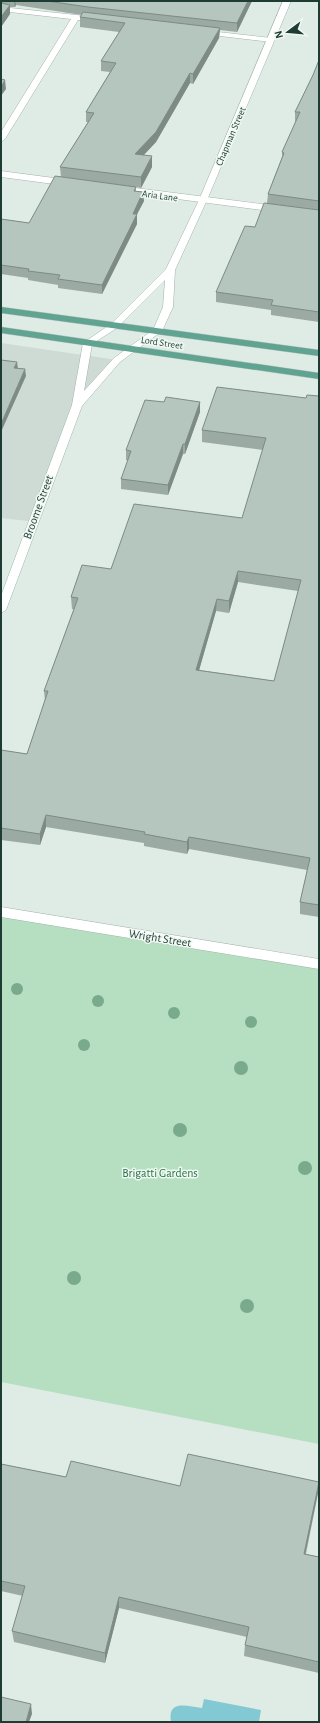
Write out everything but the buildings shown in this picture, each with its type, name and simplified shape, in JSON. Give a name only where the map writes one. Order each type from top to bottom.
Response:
[{"type":"main road","name":"Lord Street","points":[[1,310],[319,353]]},
{"type":"main road","name":"Lord Street","points":[[1,330],[319,376]]},
{"type":"street","name":"Chapman Street","points":[[114,326],[170,270],[203,200],[287,1]]},
{"type":"street","points":[[1,8],[107,21]]},
{"type":"street","points":[[1,139],[76,17]]},
{"type":"street","points":[[193,31],[271,40]]},
{"type":"street","points":[[1,174],[79,184]]},
{"type":"street","name":"Aria Lane","points":[[118,189],[288,211]]},
{"type":"street","name":"Chapman Street","points":[[157,330],[168,307],[170,270]]},
{"type":"street","points":[[88,343],[114,326]]},
{"type":"street","name":"Broome Street","points":[[77,405],[117,360],[157,330]]},
{"type":"street","name":"Broome Street","points":[[1,610],[77,405],[88,343]]},
{"type":"street","name":"Wright Street","points":[[1,912],[319,964]]},
{"type":"shaded area","points":[[1,343],[117,360],[77,405],[37,522],[1,518]]},
{"type":"green space","name":"Brigatti Gardens","points":[[1,912],[319,964],[319,1444],[1,1382]]},
{"type":"water","points":[[204,1699],[261,1710],[259,1722],[171,1722],[172,1710],[175,1707],[185,1705],[202,1708]]}]
